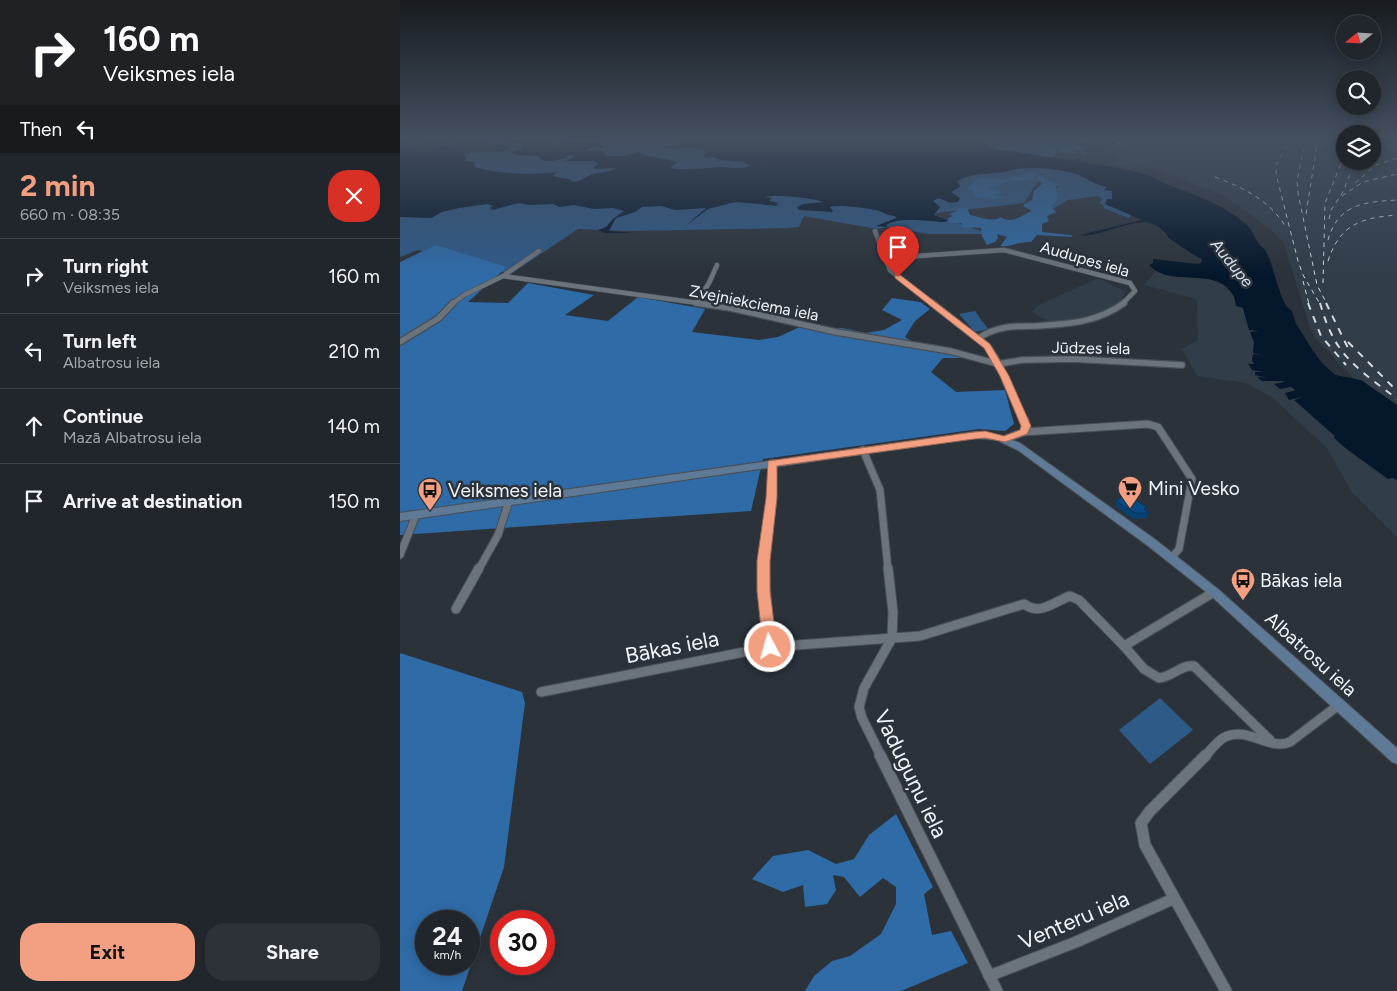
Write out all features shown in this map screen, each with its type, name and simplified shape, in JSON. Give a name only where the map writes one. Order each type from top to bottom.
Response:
[{"type":"main road","points":[[400,517],[863,450],[985,435],[1005,439]]},
{"type":"main road","name":"Albatrosu iela","points":[[1005,439],[1029,454],[1171,558],[1214,592],[1397,757]]},
{"type":"street","points":[[875,230],[890,270],[987,346],[998,364],[1024,418],[1026,426],[1024,432]]},
{"type":"street","name":"Audupes iela","points":[[887,263],[917,256],[1010,250],[1123,280],[1130,284],[1135,291],[1121,307],[1102,318],[1066,323],[1002,327],[987,332],[979,338]]},
{"type":"street","points":[[400,342],[439,318],[446,309],[464,295],[503,276],[539,251]]},
{"type":"street","points":[[696,303],[705,290],[717,265]]},
{"type":"street","name":"Zvejniekciema iela","points":[[503,276],[696,303],[790,320],[836,332],[950,350],[998,364]]},
{"type":"street","name":"Jūdzes iela","points":[[998,364],[1022,360],[1073,359],[1182,364]]},
{"type":"street","points":[[1005,439],[1024,432],[1148,424],[1158,427],[1192,479],[1179,549],[1171,558]]},
{"type":"street","name":"Vaduguņu iela","points":[[863,450],[880,490],[893,612],[892,638],[864,688],[858,707],[997,991]]},
{"type":"street","points":[[770,647],[764,591],[764,561],[771,502],[772,463]]},
{"type":"street","points":[[456,609],[498,535],[509,501]]},
{"type":"street","points":[[400,555],[416,515]]},
{"type":"street","points":[[1214,592],[1124,646],[1152,675],[1160,678],[1166,677],[1188,665],[1194,666],[1272,742]]},
{"type":"street","name":"Bākas iela","points":[[541,692],[770,647],[920,636],[1024,604],[1033,610],[1038,610],[1061,598],[1070,596],[1079,600],[1124,646]]},
{"type":"street","points":[[1226,991],[1173,899],[1145,845],[1141,823],[1150,810],[1224,737],[1241,733],[1283,745],[1290,742],[1340,704]]},
{"type":"street","name":"Venteru iela","points":[[989,976],[1076,942],[1173,899]]},
{"type":"shaded area","points":[[400,184],[1036,184],[1024,203],[937,213],[935,215],[990,234],[928,234],[888,227],[877,229],[804,216],[799,227],[786,228],[628,231],[578,229],[511,274],[418,250],[400,257]]},
{"type":"shaded area","points":[[971,184],[1000,184],[988,189],[1002,191],[999,194],[991,194],[1008,199],[975,197],[973,191],[967,190]]},
{"type":"shaded area","points":[[1042,184],[1059,184],[1056,186],[1057,199],[1051,206],[1056,212],[1047,216],[1049,221],[1042,224],[1042,232],[1071,235],[1073,237],[1037,235],[1031,242],[1000,246],[1007,237],[997,234],[998,238],[995,242],[987,245],[982,236],[981,228],[961,227],[962,223],[950,223],[948,218],[953,216],[949,214],[959,208],[967,208],[970,215],[990,220],[1001,217],[1013,220],[1032,211],[1023,206],[1032,200],[1034,191]]},
{"type":"shaded area","points":[[1058,184],[1099,184],[1107,187],[1105,190],[1112,191],[1112,197],[1105,204],[1132,215],[1128,218],[1104,208],[1100,203],[1102,199],[1098,196],[1068,200],[1053,209],[1051,206]]},
{"type":"shaded area","points":[[1194,184],[1397,184],[1397,405],[1361,381],[1355,380],[1315,337],[1310,328],[1283,241],[1262,223],[1223,195]]},
{"type":"shaded area","points":[[436,245],[507,267],[468,302],[508,303],[528,283],[594,295],[565,315],[608,321],[638,297],[705,309],[692,332],[759,340],[778,337],[802,326],[820,330],[842,328],[866,333],[884,330],[902,320],[882,310],[892,298],[920,302],[930,309],[915,321],[905,337],[919,346],[957,354],[961,358],[943,358],[931,372],[956,392],[1005,390],[1014,424],[1005,431],[979,429],[763,459],[751,511],[400,535],[400,262]]},
{"type":"shaded area","points":[[1156,271],[1170,275],[1215,280],[1233,293],[1237,306],[1243,307],[1249,330],[1259,331],[1252,338],[1254,342],[1253,353],[1266,356],[1253,354],[1252,360],[1254,364],[1248,363],[1252,370],[1262,371],[1268,378],[1258,377],[1271,381],[1285,382],[1274,384],[1291,387],[1297,391],[1289,400],[1305,396],[1295,400],[1358,458],[1397,480],[1397,537],[1351,491],[1327,448],[1274,399],[1246,383],[1197,376],[1182,349],[1198,340],[1197,299],[1144,285]]},
{"type":"shaded area","points":[[1098,278],[1126,292],[1118,306],[1074,320],[1049,322],[1032,312],[1037,306]]},
{"type":"shaded area","points":[[975,311],[988,329],[975,332],[959,314]]},
{"type":"shaded area","points":[[400,653],[522,692],[525,703],[504,867],[480,938],[480,910],[415,910],[415,975],[467,975],[462,991],[400,991]]},
{"type":"shaded area","points":[[1160,698],[1193,730],[1150,764],[1119,730]]},
{"type":"shaded area","points":[[896,814],[933,887],[924,894],[932,935],[951,931],[968,963],[901,991],[805,991],[814,976],[832,961],[850,956],[881,934],[896,904],[896,887],[883,878],[860,897],[844,877],[833,875],[836,890],[827,904],[805,907],[803,885],[783,892],[752,879],[773,856],[808,850],[836,864],[854,859],[869,835]]},
{"type":"water","points":[[400,184],[959,184],[960,187],[951,192],[960,198],[958,202],[950,203],[939,198],[933,201],[940,207],[934,215],[948,220],[946,222],[907,220],[892,222],[886,225],[887,227],[876,226],[896,218],[895,216],[876,210],[840,206],[830,207],[832,212],[799,210],[797,207],[803,204],[823,202],[776,196],[765,197],[772,198],[769,201],[779,203],[776,205],[780,206],[735,202],[708,209],[685,226],[706,208],[675,210],[661,206],[642,207],[635,212],[616,218],[609,231],[634,233],[605,233],[598,230],[606,227],[613,219],[624,211],[613,208],[594,209],[574,205],[559,207],[553,204],[529,205],[519,203],[492,210],[490,208],[493,206],[488,204],[442,212],[431,218],[400,217]]},
{"type":"water","name":"Audupe","points":[[1099,184],[1167,184],[1210,201],[1246,224],[1265,249],[1287,307],[1292,311],[1296,324],[1322,363],[1335,375],[1361,380],[1397,405],[1397,480],[1393,478],[1388,479],[1344,447],[1334,438],[1335,436],[1294,400],[1305,396],[1289,400],[1285,393],[1296,390],[1291,387],[1280,389],[1274,384],[1285,382],[1262,381],[1257,377],[1268,378],[1255,375],[1255,372],[1263,372],[1252,370],[1248,364],[1254,364],[1252,360],[1253,354],[1266,356],[1253,353],[1254,342],[1250,332],[1259,331],[1249,330],[1243,308],[1236,306],[1234,296],[1225,286],[1216,281],[1169,276],[1158,272],[1149,265],[1153,263],[1153,259],[1198,264],[1201,263],[1202,259],[1169,238],[1163,230],[1149,222],[1138,222],[1092,235],[1080,235],[1142,220],[1105,204],[1107,199],[1112,199],[1112,191],[1104,190],[1107,187]]},
{"type":"building","points":[[1126,494],[1147,507],[1144,509],[1149,513],[1135,513],[1116,501]]},
{"type":"railway","points":[[1232,184],[1264,202],[1286,227]]},
{"type":"railway","points":[[1279,184],[1298,261],[1303,275],[1320,304]]},
{"type":"railway","points":[[1297,184],[1317,285],[1327,304]]},
{"type":"railway","points":[[1306,214],[1311,184]]},
{"type":"railway","points":[[1323,283],[1325,203],[1333,184]]},
{"type":"railway","points":[[1329,219],[1331,210],[1346,184]]},
{"type":"railway","points":[[1342,196],[1360,184]]},
{"type":"railway","points":[[1328,240],[1332,228],[1338,219],[1354,207],[1374,202],[1397,200]]},
{"type":"railway","points":[[1328,261],[1339,239],[1354,225],[1373,218],[1397,215]]},
{"type":"railway","points":[[1303,281],[1309,304]]},
{"type":"railway","points":[[1308,303],[1321,336],[1346,365]]},
{"type":"railway","points":[[1320,303],[1329,329],[1343,353],[1360,370],[1397,399]]},
{"type":"railway","points":[[1326,303],[1349,350]]},
{"type":"railway","points":[[1348,342],[1397,391]]},
{"type":"place","name":"Mini Vesko","points":[[1130,509]]},
{"type":"place","name":"Veiksmes iela","points":[[430,511]]},
{"type":"place","name":"Bākas iela","points":[[1243,601]]},
{"type":"route","points":[[770,647],[764,591],[764,561],[765,540],[772,498],[772,463],[974,436],[985,435],[1005,439],[1016,433],[1024,432],[1026,426],[1024,418],[995,357],[987,346],[898,277]]}]
